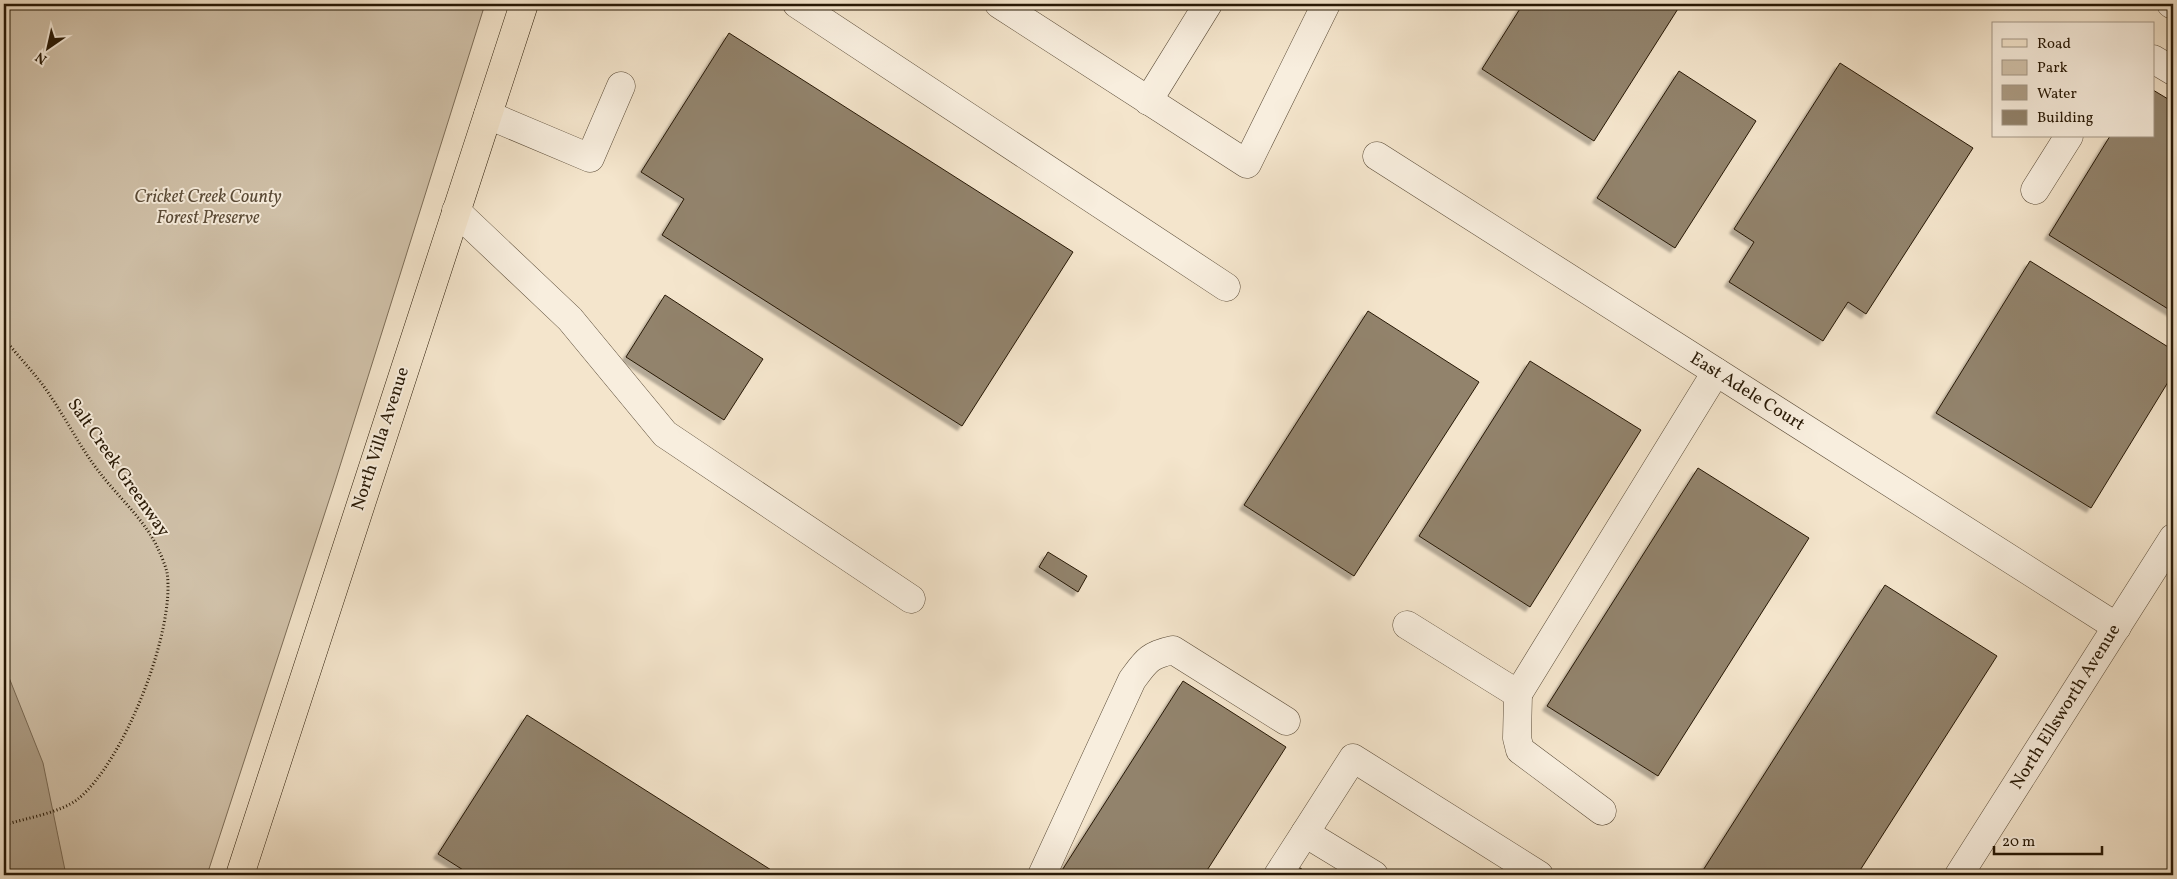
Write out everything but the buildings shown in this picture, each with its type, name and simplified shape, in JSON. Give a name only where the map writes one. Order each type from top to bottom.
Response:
[{"type":"main road","name":"North Villa Avenue","points":[[240,875],[524,4]]},
{"type":"street","points":[[797,4],[1226,287]]},
{"type":"street","points":[[999,4],[1247,164],[1326,4]]},
{"type":"street","points":[[1148,101],[1208,4]]},
{"type":"street","points":[[2154,60],[2173,71]]},
{"type":"street","points":[[488,115],[590,158],[621,86]]},
{"type":"street","points":[[2035,190],[2068,138]]},
{"type":"street","name":"East Adele Court","points":[[1377,156],[2117,627]]},
{"type":"street","points":[[456,211],[570,319],[665,434],[911,599]]},
{"type":"street","points":[[1602,811],[1520,750],[1516,738],[1518,694],[1716,372]]},
{"type":"street","name":"North Ellsworth Avenue","points":[[1959,875],[2173,538]]},
{"type":"street","points":[[1407,625],[1518,694]]},
{"type":"street","points":[[1042,875],[1132,680],[1145,663],[1155,654],[1173,650],[1286,720]]},
{"type":"street","points":[[1278,875],[1353,758],[1539,875]]},
{"type":"street","points":[[1305,833],[1374,875]]},
{"type":"path","name":"Salt Creek Greenway","points":[[4,338],[50,396],[98,471],[151,534],[166,572],[167,596],[159,649],[137,706],[108,763],[89,789],[77,800],[64,807],[4,825]]},
{"type":"green space","name":"Cricket Creek County Forest Preserve","points":[[4,4],[485,4],[334,485],[207,875],[4,875]]},
{"type":"water","points":[[4,665],[43,763],[66,875],[4,875]]}]
